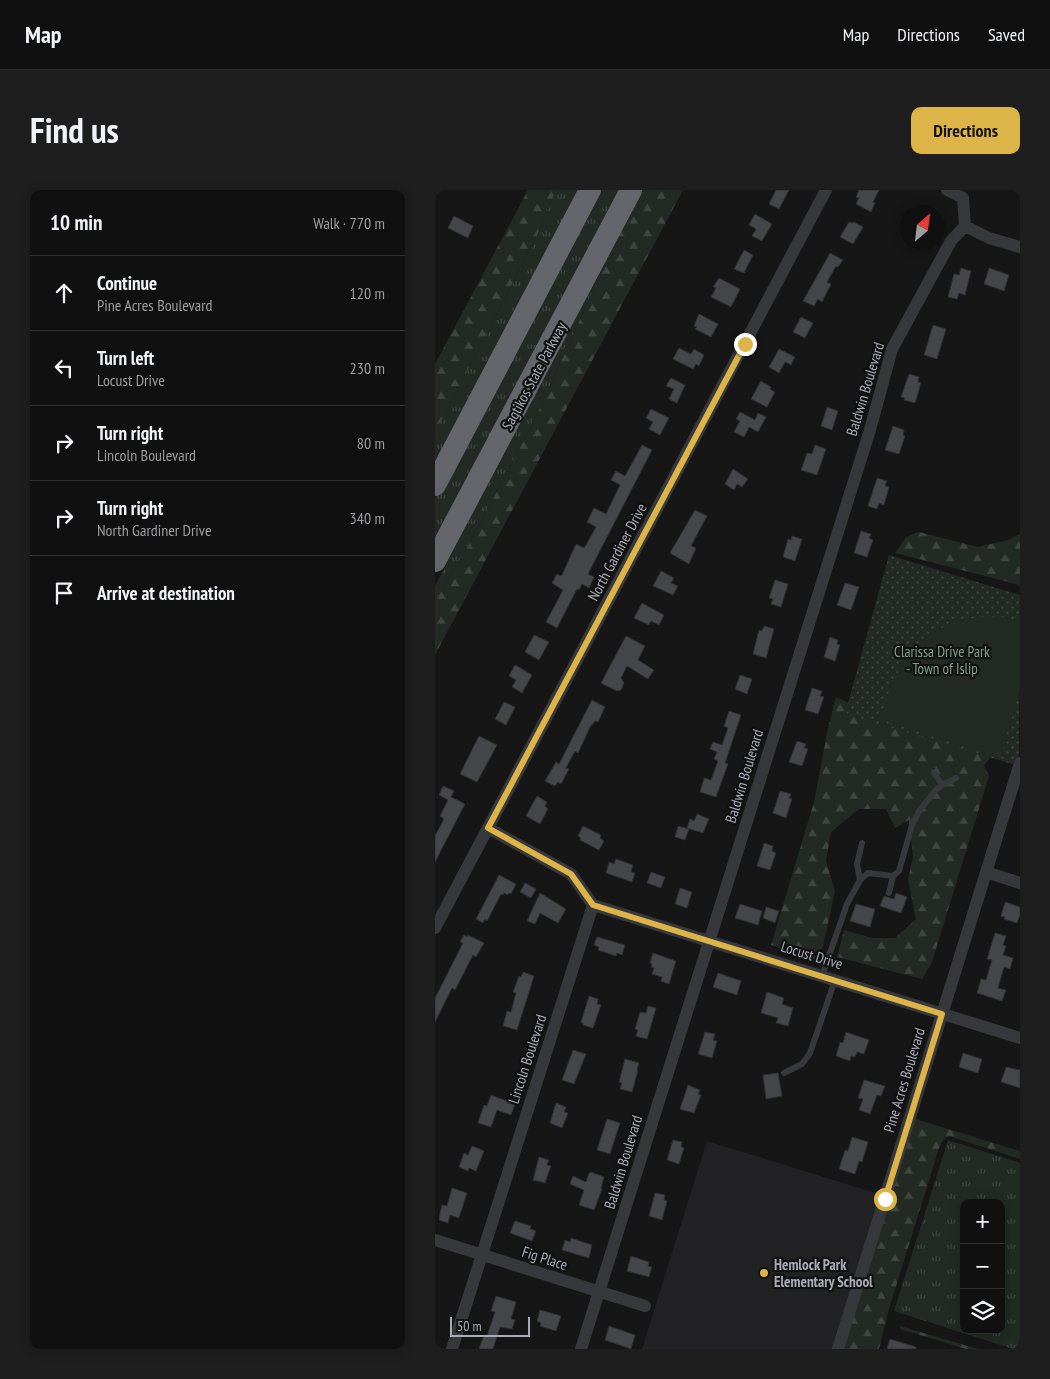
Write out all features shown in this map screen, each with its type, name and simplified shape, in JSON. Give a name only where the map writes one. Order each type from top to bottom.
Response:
[{"type":"highway","points":[[435,485],[590,190]]},
{"type":"highway","name":"Sagtikos State Parkway","points":[[435,561],[631,190]]},
{"type":"street","name":"North Gardiner Drive","points":[[435,928],[826,190]]},
{"type":"street","points":[[947,190],[963,198],[965,226],[989,238],[1020,247]]},
{"type":"street","name":"Baldwin Boulevard","points":[[581,1349],[869,430],[892,349],[951,241],[965,226]]},
{"type":"street","name":"Pine Acres Boulevard","points":[[838,1349],[1020,763]]},
{"type":"street","points":[[488,828],[571,874],[593,905]]},
{"type":"street","points":[[986,872],[1020,883]]},
{"type":"street","name":"Locust Drive","points":[[593,905],[1020,1038]]},
{"type":"street","name":"Lincoln Boulevard","points":[[452,1349],[593,905]]},
{"type":"street","name":"Fig Place","points":[[435,1240],[645,1306]]},
{"type":"lane","points":[[934,772],[943,785]]},
{"type":"lane","points":[[889,893],[893,876],[899,871],[912,825],[920,810],[943,785],[956,778]]},
{"type":"lane","points":[[860,880],[857,864],[862,843]]},
{"type":"lane","points":[[822,976],[847,904],[860,880],[867,873],[893,876]]},
{"type":"lane","points":[[784,1073],[802,1064],[810,1053],[835,980]]},
{"type":"shaded area","name":"Hemlock Park Elementary School","points":[[707,1141],[885,1196],[837,1349],[642,1349]]},
{"type":"green space","points":[[528,190],[556,190],[537,236],[435,433],[435,364]]},
{"type":"green space","points":[[556,190],[582,190],[435,469],[435,433],[537,236]]},
{"type":"green space","points":[[598,190],[623,190],[435,544],[435,499]]},
{"type":"green space","points":[[640,190],[647,190],[620,232],[534,421],[467,548],[435,602],[435,586]]},
{"type":"green space","points":[[647,190],[683,190],[435,655],[435,602],[467,548],[534,421],[620,232]]},
{"type":"green space","points":[[919,532],[978,547],[1008,540],[1020,534],[1020,585],[895,553],[906,537]]},
{"type":"green space","name":"Clarissa Drive Park - Town of Islip","points":[[889,555],[1020,595],[1019,766],[845,714]]},
{"type":"green space","points":[[978,617],[1005,617],[1020,621],[1020,690],[1002,751],[993,755],[984,753],[880,719],[891,686],[906,658],[926,638],[950,623]]},
{"type":"green space","points":[[836,697],[854,705],[864,717],[991,757],[984,765],[989,776],[932,962],[922,979],[837,957],[844,930],[872,938],[895,938],[916,919],[908,880],[913,857],[909,820],[895,828],[886,809],[859,809],[831,832],[826,861],[835,891],[823,946],[814,960],[771,945],[814,802]]},
{"type":"green space","points":[[909,1117],[1020,1151],[1020,1159],[949,1136],[944,1139],[939,1148],[889,1309],[879,1349],[837,1349]]},
{"type":"green space","points":[[948,1140],[1020,1163],[1020,1349],[1013,1349],[966,1334],[1005,1334],[1005,1199],[960,1199],[960,1332],[894,1311]]},
{"type":"green space","points":[[900,1326],[978,1349],[966,1349],[900,1329]]},
{"type":"building","points":[[776,190],[789,190],[779,209],[769,204]]},
{"type":"building","points":[[859,190],[879,190],[873,202],[875,203],[871,212],[856,204],[859,198],[856,197]]},
{"type":"building","points":[[755,214],[772,224],[762,241],[752,236],[756,229],[749,225]]},
{"type":"building","points":[[454,216],[473,226],[468,238],[448,228]]},
{"type":"building","points":[[849,222],[854,222],[863,227],[853,244],[840,237]]},
{"type":"building","points":[[744,250],[753,255],[744,273],[734,269]]},
{"type":"building","points":[[830,253],[843,260],[838,267],[836,266],[827,282],[831,284],[822,302],[818,299],[814,306],[803,301]]},
{"type":"building","points":[[961,268],[971,271],[965,295],[959,293],[957,299],[948,297],[954,274],[959,275]]},
{"type":"building","points":[[989,268],[1009,275],[1004,291],[984,284]]},
{"type":"building","points":[[719,278],[740,289],[731,307],[711,297],[716,288],[713,287]]},
{"type":"building","points":[[699,314],[718,324],[711,337],[695,329],[697,327],[694,326]]},
{"type":"building","points":[[801,317],[813,323],[805,338],[793,332]]},
{"type":"building","points":[[933,325],[946,329],[937,359],[924,355]]},
{"type":"building","points":[[679,348],[691,354],[694,349],[704,355],[699,366],[696,364],[693,369],[673,359]]},
{"type":"building","points":[[779,349],[795,357],[791,365],[785,362],[779,373],[769,367]]},
{"type":"building","points":[[909,374],[919,377],[918,382],[921,383],[915,403],[904,400],[905,398],[901,397]]},
{"type":"building","points":[[671,378],[685,385],[677,403],[669,399],[674,389],[666,386]]},
{"type":"building","points":[[761,381],[775,392],[767,407],[751,399]]},
{"type":"building","points":[[827,407],[838,411],[832,430],[821,426]]},
{"type":"building","points":[[651,409],[669,418],[660,435],[649,429],[653,422],[646,418]]},
{"type":"building","points":[[740,412],[755,420],[758,413],[766,417],[758,432],[749,427],[744,437],[734,432],[740,421],[736,419]]},
{"type":"building","points":[[893,426],[904,430],[903,435],[905,436],[899,454],[885,450]]},
{"type":"building","points":[[642,445],[652,450],[588,574],[594,577],[589,588],[582,584],[579,590],[577,589],[557,628],[546,622],[563,590],[552,583],[557,574],[562,575],[576,544],[584,548],[586,545],[596,527],[587,522],[594,508],[606,514],[620,485],[611,480],[616,471],[625,476]]},
{"type":"building","points":[[815,445],[826,449],[817,475],[801,470],[807,453],[812,454]]},
{"type":"building","points":[[733,469],[748,479],[742,487],[737,484],[734,490],[725,484]]},
{"type":"building","points":[[877,478],[887,481],[885,486],[889,487],[884,505],[879,503],[877,509],[868,506]]},
{"type":"building","points":[[695,510],[707,516],[691,546],[696,548],[689,564],[670,553]]},
{"type":"building","points":[[861,531],[871,534],[869,538],[873,540],[867,557],[854,553]]},
{"type":"building","points":[[792,536],[802,539],[795,561],[783,557],[788,539],[791,540]]},
{"type":"building","points":[[661,571],[674,578],[671,583],[678,586],[673,595],[653,586]]},
{"type":"building","points":[[775,580],[788,584],[781,607],[771,604],[773,599],[769,598]]},
{"type":"building","points":[[845,583],[859,587],[851,610],[837,605]]},
{"type":"building","points":[[642,603],[664,615],[659,625],[651,621],[649,625],[634,618]]},
{"type":"building","points":[[764,626],[774,629],[766,658],[753,654],[759,630],[762,631]]},
{"type":"building","points":[[534,635],[549,642],[539,660],[525,652]]},
{"type":"building","points":[[626,636],[645,646],[638,660],[654,670],[648,679],[627,666],[621,678],[624,683],[621,690],[617,691],[601,683]]},
{"type":"building","points":[[830,637],[838,640],[837,644],[840,645],[835,661],[824,657]]},
{"type":"building","points":[[515,665],[532,675],[522,693],[512,687],[516,680],[509,676]]},
{"type":"building","points":[[740,675],[752,679],[747,694],[735,689]]},
{"type":"building","points":[[812,688],[822,691],[820,696],[824,697],[818,714],[805,710]]},
{"type":"building","points":[[592,700],[605,707],[598,722],[595,721],[591,725],[578,753],[575,751],[566,768],[569,769],[561,784],[558,782],[555,786],[545,781],[556,762],[559,764]]},
{"type":"building","points":[[504,702],[515,707],[506,725],[495,719]]},
{"type":"building","points":[[729,711],[741,715],[725,763],[728,764],[716,797],[700,792],[704,778],[711,780],[718,761],[714,759],[717,752],[710,749],[713,742],[722,745],[728,728],[724,726]]},
{"type":"building","points":[[479,736],[497,745],[477,782],[460,774]]},
{"type":"building","points":[[797,741],[806,744],[804,748],[808,749],[802,766],[789,762]]},
{"type":"building","points":[[443,786],[454,791],[451,797],[465,804],[435,862],[435,836],[444,819],[440,816],[448,800],[439,795]]},
{"type":"building","points":[[780,791],[791,794],[789,798],[792,799],[786,818],[773,813]]},
{"type":"building","points":[[537,796],[547,802],[545,806],[548,809],[540,824],[526,816]]},
{"type":"building","points":[[697,814],[709,819],[703,833],[687,828],[690,819],[694,821]]},
{"type":"building","points":[[583,826],[601,835],[600,838],[604,841],[599,850],[580,840],[581,838],[578,836]]},
{"type":"building","points":[[678,826],[689,829],[685,840],[675,837]]},
{"type":"building","points":[[764,843],[773,846],[772,851],[776,853],[770,870],[757,866]]},
{"type":"building","points":[[616,859],[633,865],[631,872],[635,873],[632,882],[606,873],[609,862],[614,864]]},
{"type":"building","points":[[651,872],[665,877],[661,888],[647,883]]},
{"type":"building","points":[[499,875],[516,884],[511,894],[501,894],[487,921],[485,919],[483,923],[476,919]]},
{"type":"building","points":[[525,883],[536,889],[531,898],[520,892]]},
{"type":"building","points":[[680,888],[692,892],[687,908],[675,904]]},
{"type":"building","points":[[540,893],[566,909],[558,923],[540,913],[535,924],[527,921]]},
{"type":"building","points":[[896,893],[907,897],[901,913],[880,906],[884,896],[894,899]]},
{"type":"building","points":[[1005,902],[1020,907],[1017,923],[1004,919],[1005,917],[1001,916]]},
{"type":"building","points":[[740,904],[762,911],[758,925],[735,918]]},
{"type":"building","points":[[856,904],[875,909],[870,927],[850,921]]},
{"type":"building","points":[[766,907],[779,911],[775,923],[763,918]]},
{"type":"building","points":[[995,933],[1006,936],[1003,945],[1006,946],[1003,955],[1013,958],[1010,969],[1004,967],[998,988],[1006,990],[1002,1001],[977,993],[981,979],[986,980],[992,960],[987,959]]},
{"type":"building","points":[[464,935],[484,943],[476,957],[473,955],[455,990],[452,988],[435,1022],[435,998],[463,943],[460,942]]},
{"type":"building","points":[[597,937],[625,945],[622,955],[617,953],[616,956],[598,950],[599,947],[594,945]]},
{"type":"building","points":[[653,953],[676,961],[669,984],[661,981],[662,977],[652,974],[654,968],[651,967],[652,964],[650,963]]},
{"type":"building","points":[[523,972],[534,976],[517,1030],[503,1026],[507,1011],[511,1012],[516,993],[513,992],[519,976],[521,977]]},
{"type":"building","points":[[718,973],[741,981],[737,995],[713,987]]},
{"type":"building","points":[[767,992],[784,998],[782,1004],[793,1008],[788,1026],[776,1023],[778,1018],[761,1013]]},
{"type":"building","points":[[589,996],[598,999],[597,1004],[601,1005],[593,1028],[583,1025],[581,1022]]},
{"type":"building","points":[[648,1006],[656,1008],[647,1039],[636,1036],[638,1030],[635,1029],[640,1012],[646,1013]]},
{"type":"building","points":[[705,1032],[715,1034],[713,1040],[717,1041],[712,1058],[698,1054]]},
{"type":"building","points":[[846,1032],[869,1040],[864,1054],[857,1052],[855,1057],[851,1056],[850,1061],[836,1056],[840,1042],[843,1043]]},
{"type":"building","points":[[573,1050],[586,1054],[574,1084],[562,1080]]},
{"type":"building","points":[[963,1053],[982,1059],[978,1073],[959,1067]]},
{"type":"building","points":[[625,1059],[639,1063],[632,1092],[620,1089],[622,1083],[619,1082]]},
{"type":"building","points":[[1006,1067],[1020,1070],[1020,1088],[1001,1082]]},
{"type":"building","points":[[778,1073],[782,1096],[766,1099],[763,1075]]},
{"type":"building","points":[[864,1080],[885,1086],[881,1096],[877,1095],[870,1114],[859,1110],[863,1099],[858,1098]]},
{"type":"building","points":[[688,1085],[700,1090],[698,1094],[701,1095],[694,1113],[680,1109]]},
{"type":"building","points":[[491,1095],[515,1104],[511,1115],[497,1110],[491,1127],[478,1123],[484,1105],[487,1106]]},
{"type":"building","points":[[556,1103],[566,1107],[564,1112],[568,1113],[562,1128],[550,1123]]},
{"type":"building","points":[[607,1119],[620,1123],[610,1154],[597,1150]]},
{"type":"building","points":[[852,1137],[868,1142],[862,1162],[859,1161],[855,1174],[839,1169],[845,1150],[848,1151]]},
{"type":"building","points":[[673,1140],[682,1142],[681,1147],[684,1148],[679,1164],[667,1160]]},
{"type":"building","points":[[472,1146],[484,1151],[476,1171],[469,1168],[468,1171],[459,1167],[464,1153],[468,1155]]},
{"type":"building","points":[[539,1157],[549,1160],[547,1165],[551,1166],[545,1183],[533,1180]]},
{"type":"building","points":[[591,1172],[604,1177],[602,1189],[594,1210],[579,1205],[584,1190],[570,1184],[573,1176],[586,1182]]},
{"type":"building","points":[[452,1188],[467,1193],[459,1218],[450,1215],[448,1223],[439,1220],[442,1205],[447,1206]]},
{"type":"building","points":[[655,1193],[665,1195],[664,1200],[667,1201],[662,1220],[649,1216]]},
{"type":"building","points":[[515,1221],[531,1226],[530,1229],[536,1231],[532,1241],[510,1233]]},
{"type":"building","points":[[571,1238],[592,1245],[589,1258],[562,1250],[565,1240],[570,1242]]},
{"type":"building","points":[[631,1256],[649,1262],[648,1266],[652,1267],[649,1277],[627,1271]]},
{"type":"building","points":[[496,1296],[516,1302],[511,1319],[515,1320],[512,1329],[500,1327],[493,1349],[479,1349],[484,1335],[487,1336],[495,1312],[491,1311]]},
{"type":"building","points":[[540,1310],[561,1316],[556,1331],[540,1326],[541,1323],[537,1321]]},
{"type":"building","points":[[609,1326],[635,1335],[631,1349],[605,1340]]},
{"type":"building","points":[[890,1339],[916,1347],[916,1349],[887,1349]]},
{"type":"place","name":"Hemlock Park Elementary School","points":[[764,1273]]},
{"type":"route","points":[[745,344],[488,828],[571,874],[593,905],[942,1014],[885,1199]]}]
